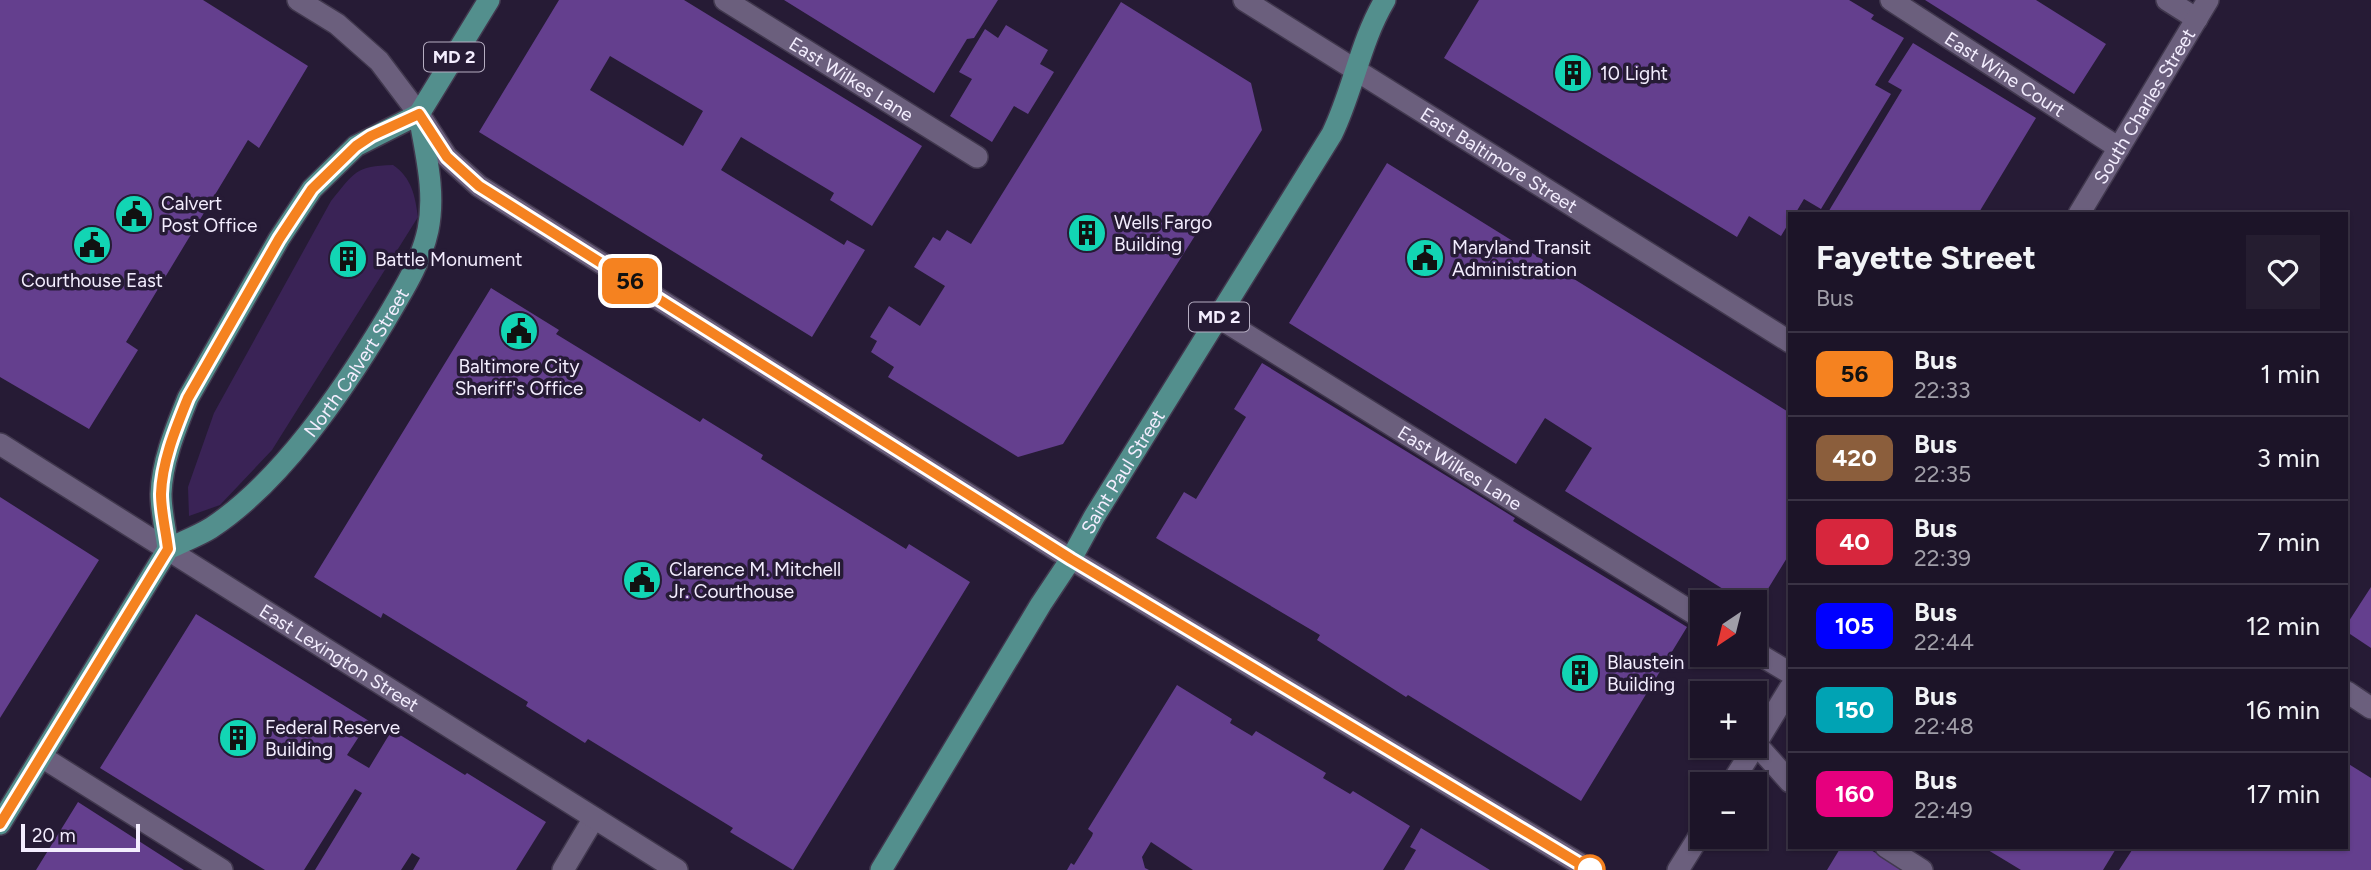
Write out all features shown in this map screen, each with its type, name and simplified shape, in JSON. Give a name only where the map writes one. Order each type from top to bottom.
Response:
[{"type":"main road","points":[[298,0],[337,24],[379,61],[447,157],[479,186],[1071,559],[1590,870]]},
{"type":"main road","name":"MD 2","points":[[419,114],[489,0]]},
{"type":"main road","name":"East Wilkes Lane","points":[[725,0],[977,157]]},
{"type":"main road","name":"East Baltimore Street","points":[[1244,0],[1788,341]]},
{"type":"main road","name":"MD 2","points":[[1355,70],[1372,22],[1385,0]]},
{"type":"main road","name":"East Wine Court","points":[[1891,0],[2119,148]]},
{"type":"main road","points":[[2167,0],[2197,19]]},
{"type":"main road","name":"South Charles Street","points":[[2080,212],[2208,0]]},
{"type":"main road","name":"Saint Paul Street","points":[[881,870],[1041,604],[1071,559],[1101,505],[1332,134],[1340,119],[1355,70]]},
{"type":"main road","points":[[0,824],[168,549],[161,496],[162,477],[169,449],[188,398],[279,239],[312,189],[356,146],[371,136],[419,114]]},
{"type":"main road","name":"North Calvert Street","points":[[168,549],[211,528],[258,489],[282,464],[319,420],[351,375],[395,304],[420,258],[428,229],[432,196],[419,114]]},
{"type":"main road","name":"East Wilkes Lane","points":[[1218,317],[1690,611]]},
{"type":"main road","name":"East Lexington Street","points":[[0,444],[677,870]]},
{"type":"main road","points":[[1768,660],[1788,672]]},
{"type":"main road","points":[[1767,725],[1788,691]]},
{"type":"main road","points":[[2348,693],[2371,708]]},
{"type":"main road","points":[[42,757],[222,870]]},
{"type":"main road","points":[[1767,758],[1788,780]]},
{"type":"main road","points":[[562,870],[594,818]]},
{"type":"main road","points":[[1678,870],[1691,849]]},
{"type":"main road","points":[[1889,849],[1922,870]]},
{"type":"shaded area","points":[[393,165],[408,182],[414,195],[418,217],[272,450],[220,505],[189,516],[188,487],[214,413],[331,201],[351,177],[363,169]]},
{"type":"building","name":"Courthouse East","points":[[0,0],[203,0],[308,66],[259,148],[248,140],[126,342],[138,350],[89,429],[0,377]]},
{"type":"building","points":[[559,0],[684,0],[922,146],[872,226],[830,200],[834,193],[741,137],[721,170],[844,245],[847,240],[865,250],[812,337],[479,132]],"holes":[[[610,56],[703,111],[683,146],[590,90]]]},
{"type":"building","points":[[784,0],[998,0],[974,38],[967,39],[934,93]]},
{"type":"building","points":[[1479,0],[1849,0],[1874,15],[1871,19],[1904,38],[1875,85],[1891,94],[1821,209],[1804,199],[1796,212],[1788,212],[1788,224],[1781,236],[1749,216],[1737,237],[1444,58]]},
{"type":"building","points":[[1925,0],[2036,0],[2106,44],[2074,94]]},
{"type":"building","name":"Wells Fargo Building","points":[[1121,2],[1251,83],[1262,130],[1063,444],[1018,457],[888,377],[894,367],[871,352],[877,341],[870,337],[889,306],[920,326],[945,286],[914,267],[933,237],[940,241],[947,230],[971,244]]},
{"type":"building","points":[[1006,25],[1048,50],[1040,64],[1054,72],[1028,114],[1014,106],[992,142],[950,116],[972,79],[959,72],[985,29],[998,38]]},
{"type":"building","points":[[1913,43],[2036,118],[1979,212],[1828,212],[1902,90],[1888,82]]},
{"type":"building","points":[[1387,163],[1788,412],[1788,556],[1767,590],[1725,590],[1565,491],[1592,448],[1545,418],[1516,464],[1289,323]]},
{"type":"building","name":"Battle Monument","points":[[343,244],[363,256],[353,273],[333,261]]},
{"type":"building","name":"Clarence M. Mitchell Jr. Courthouse","points":[[491,288],[559,330],[556,334],[700,422],[703,418],[763,455],[761,459],[906,549],[909,544],[970,582],[793,870],[730,832],[733,828],[588,739],[585,743],[526,706],[528,702],[383,613],[381,618],[314,577]]},
{"type":"building","points":[[1262,363],[1687,627],[1581,801],[1408,695],[1406,697],[1317,640],[1320,635],[1156,538],[1184,492],[1196,499],[1246,417],[1234,409]]},
{"type":"building","points":[[0,497],[99,560],[0,718]]},
{"type":"building","points":[[2371,587],[2371,648],[2348,633],[2348,622]]},
{"type":"building","name":"Federal Reserve Building","points":[[196,614],[369,721],[347,755],[369,768],[392,730],[546,822],[516,870],[413,870],[420,858],[412,853],[401,870],[315,870],[362,793],[355,789],[304,870],[265,870],[100,768]]},
{"type":"building","points":[[1177,685],[1232,719],[1230,723],[1252,736],[1256,731],[1326,773],[1323,778],[1350,794],[1353,791],[1410,826],[1383,870],[1193,870],[1151,842],[1142,857],[1145,868],[1149,870],[1067,870],[1071,863],[1074,865],[1092,836],[1093,833],[1088,829]]},
{"type":"building","points":[[2348,764],[2371,778],[2371,870],[2119,870],[2133,849],[2348,849]]},
{"type":"building","points":[[78,802],[184,870],[36,870]]},
{"type":"building","points":[[1421,828],[1490,870],[1404,870],[1416,850],[1410,847]]},
{"type":"building","points":[[1840,849],[1869,849],[1903,870],[1827,870]]},
{"type":"building","points":[[1986,849],[2116,849],[2103,870],[2021,870]]},
{"type":"bus line","name":"56","points":[[0,824],[168,549],[161,496],[162,477],[177,426],[188,398],[279,239],[312,189],[338,162],[371,136],[419,114],[447,157],[479,186],[1071,559],[1590,870]]},
{"type":"place","name":"10 Light","points":[[1573,73]]},
{"type":"place","name":"Calvert Post Office","points":[[134,214]]},
{"type":"place","name":"Wells Fargo Building","points":[[1087,233]]},
{"type":"place","name":"Courthouse East","points":[[92,245]]},
{"type":"place","name":"Maryland Transit Administration","points":[[1425,258]]},
{"type":"place","name":"Battle Monument","points":[[348,259]]},
{"type":"place","name":"Baltimore City Sheriff's Office","points":[[519,331]]},
{"type":"place","name":"Clarence M. Mitchell Jr. Courthouse","points":[[642,580]]},
{"type":"place","name":"Blaustein Building","points":[[1580,673]]},
{"type":"place","name":"Federal Reserve Building","points":[[238,738]]}]
